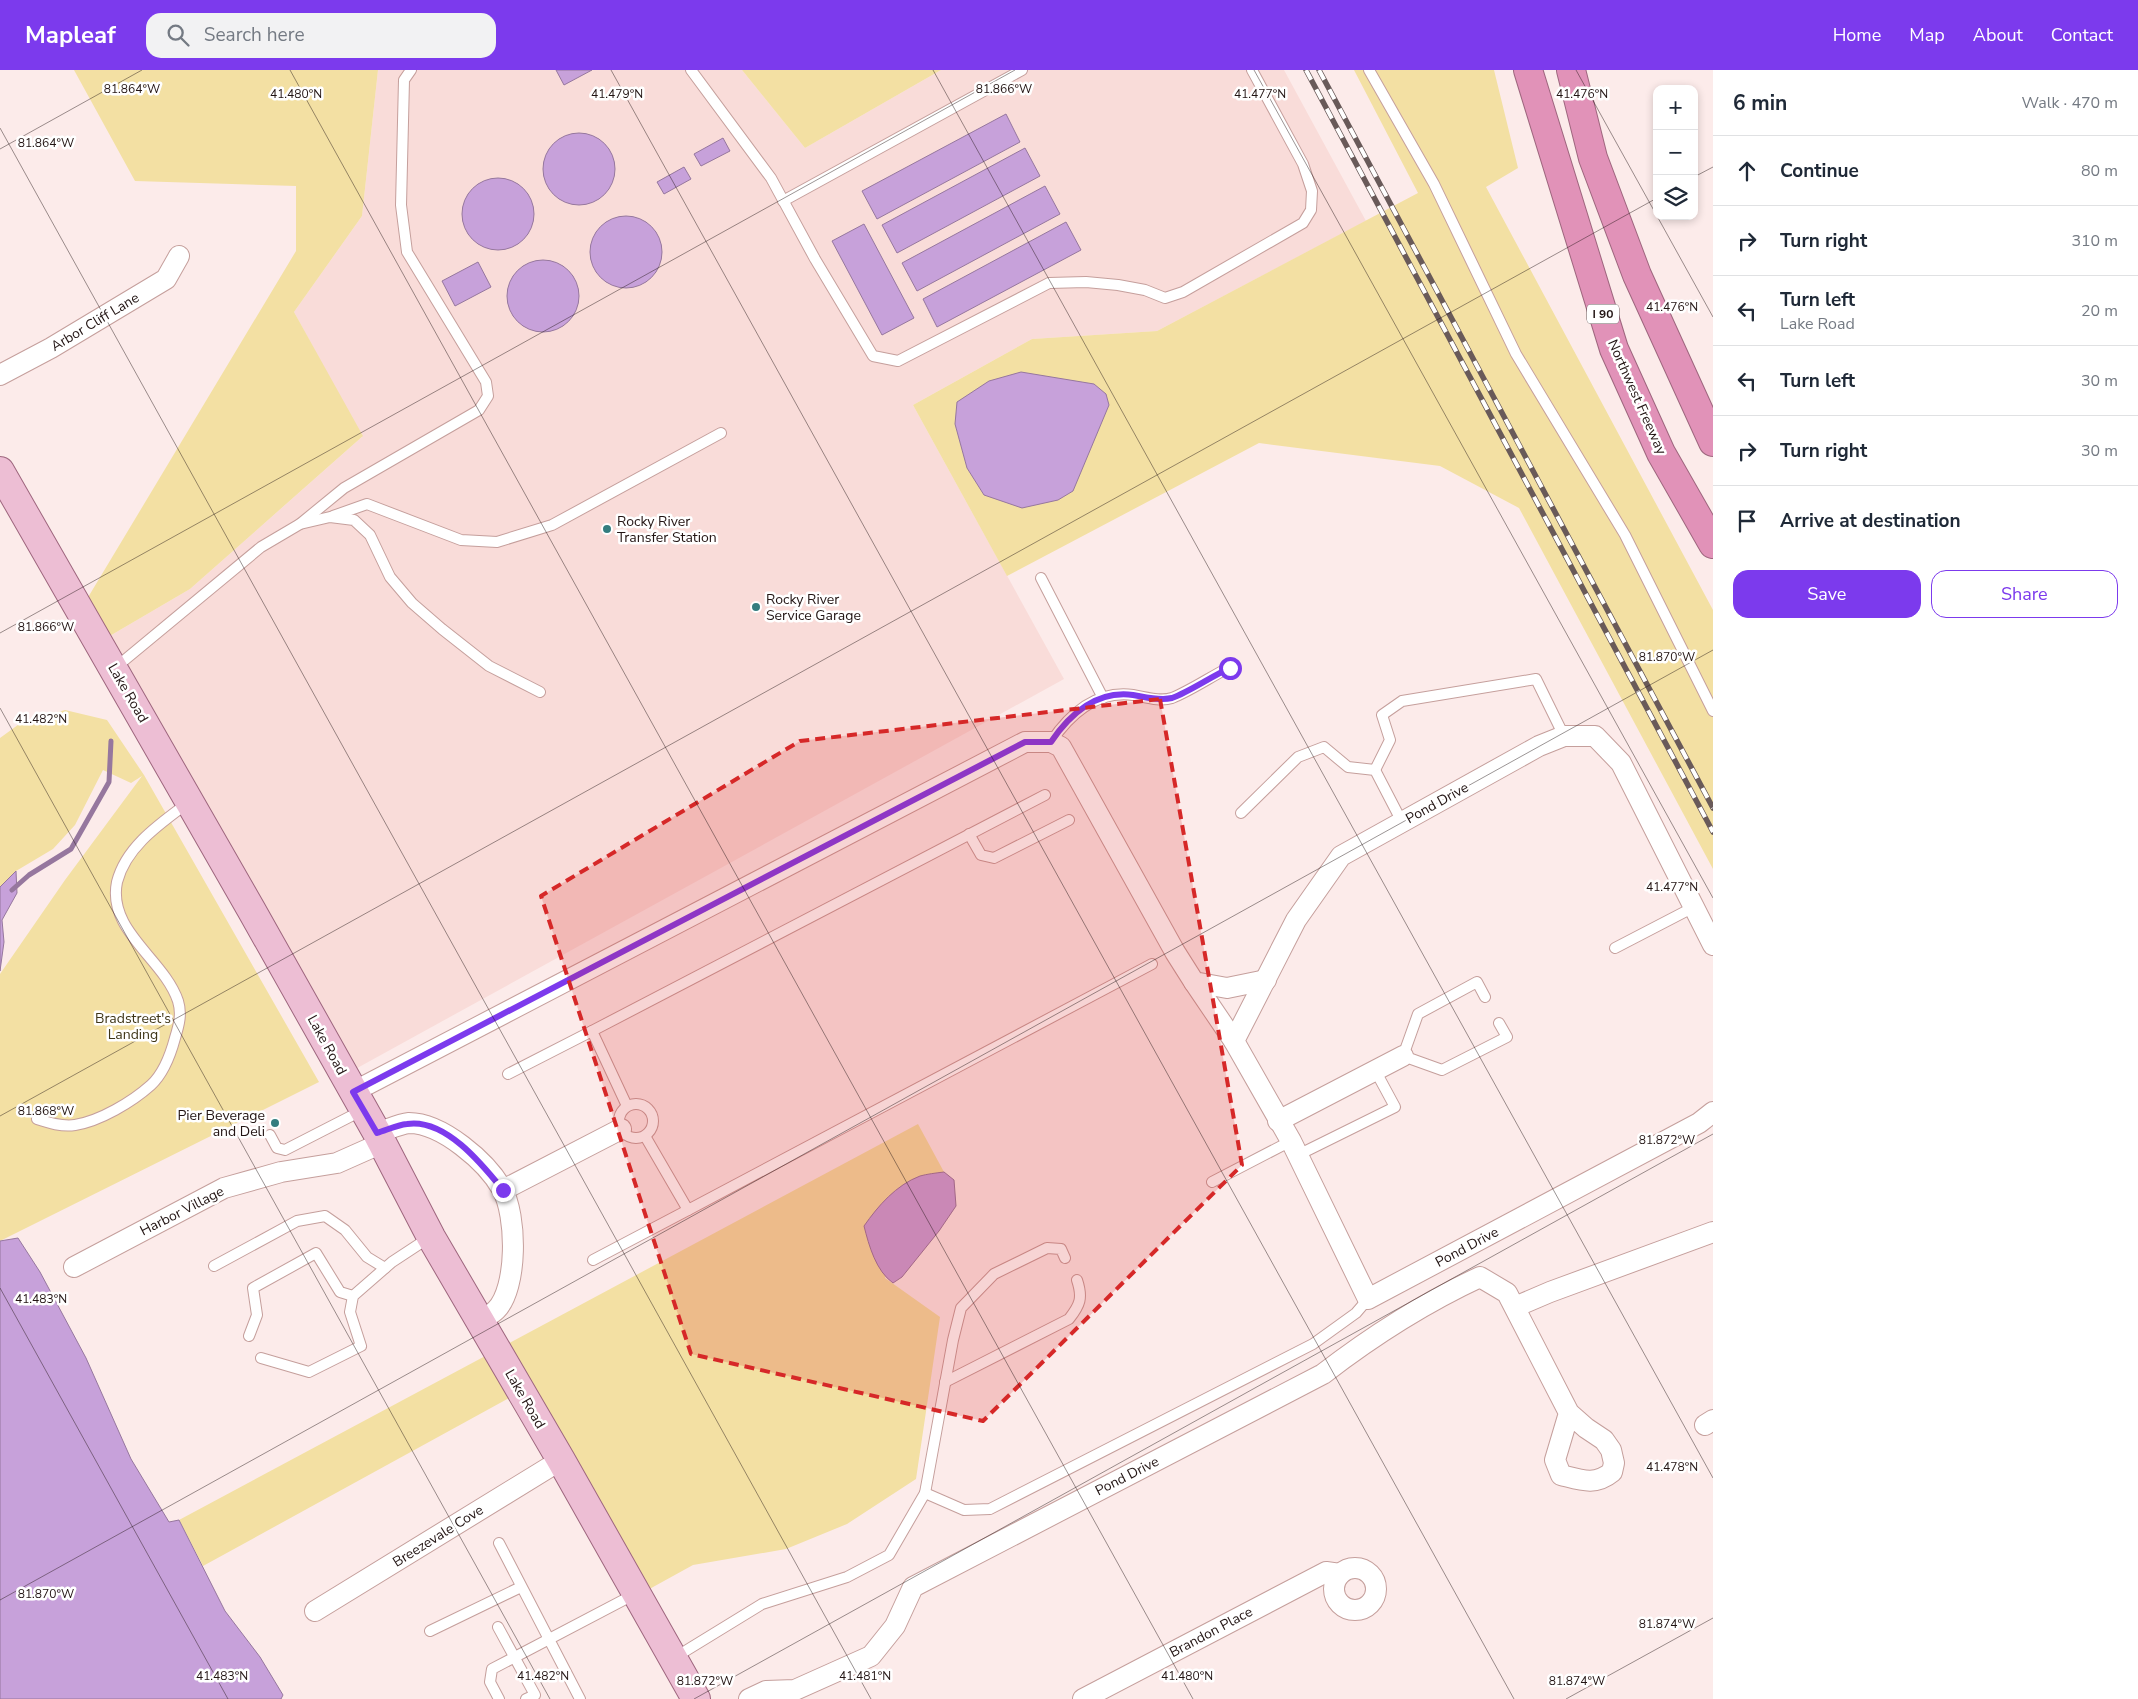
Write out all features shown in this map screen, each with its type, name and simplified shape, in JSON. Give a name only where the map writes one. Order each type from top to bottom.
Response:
[{"type":"highway","name":"Northwest Freeway","points":[[1528,70],[1614,349],[1662,453],[1713,544]]},
{"type":"highway","points":[[1571,70],[1593,158],[1637,275],[1713,442]]},
{"type":"main road","name":"Lake Road","points":[[0,471],[190,801],[379,1138],[431,1237],[561,1460],[696,1699]]},
{"type":"street","name":"Arbor Cliff Lane","points":[[0,375],[51,348],[166,279],[179,256]]},
{"type":"street","name":"Pond Drive","points":[[1234,1041],[1296,920],[1341,856],[1539,746],[1564,736],[1595,736],[1621,763],[1713,945]]},
{"type":"street","points":[[358,1101],[1025,742],[1051,742],[1061,747],[1175,952],[1234,1041],[1294,1148],[1368,1299]]},
{"type":"street","points":[[1194,982],[1227,988],[1266,980]]},
{"type":"street","points":[[1278,1121],[1403,1056]]},
{"type":"street","name":"Pond Drive","points":[[1368,1299],[1699,1123],[1713,1112]]},
{"type":"street","name":"Harbor Village","points":[[74,1267],[224,1188],[281,1172],[337,1163],[408,1123],[425,1125],[443,1132],[464,1147],[503,1190]]},
{"type":"street","points":[[480,1321],[496,1310],[506,1294],[511,1274],[513,1247],[510,1217],[503,1190],[621,1129]]},
{"type":"street","points":[[1515,1307],[1550,1292],[1713,1232]]},
{"type":"street","name":"Pond Drive","points":[[750,1699],[766,1691],[795,1690],[871,1656],[896,1626],[913,1587],[1323,1374],[1359,1346],[1455,1288],[1480,1277],[1507,1293],[1569,1413]]},
{"type":"street","name":"Breezevale Cove","points":[[315,1611],[561,1460]]},
{"type":"street","name":"Brandon Place","points":[[1083,1699],[1326,1572],[1340,1574]]},
{"type":"lane","points":[[114,669],[261,546],[300,524],[344,488],[479,410],[488,396],[486,382],[407,252],[401,205],[404,80],[411,70]]},
{"type":"lane","points":[[691,70],[771,178],[872,356],[898,360],[1049,283],[1086,282],[1118,285],[1145,290],[1164,298],[1183,292],[1302,222],[1311,210],[1312,191],[1303,164],[1252,70]]},
{"type":"lane","points":[[783,201],[1022,70]]},
{"type":"lane","points":[[1369,70],[1434,184],[1516,354],[1625,536],[1713,712]]},
{"type":"lane","points":[[300,524],[330,517],[366,504],[461,540],[497,542],[552,525],[721,433]]},
{"type":"lane","points":[[330,517],[354,520],[370,535],[390,577],[412,603],[442,629],[489,666],[540,692]]},
{"type":"lane","points":[[1041,578],[1103,698]]},
{"type":"lane","points":[[1051,742],[1065,722],[1077,710],[1103,698],[1132,695],[1147,699],[1171,698],[1230,668]]},
{"type":"lane","points":[[1375,770],[1390,740],[1382,715],[1402,701],[1536,679],[1564,736]]},
{"type":"lane","points":[[1241,813],[1298,757],[1324,747],[1348,766],[1375,770]]},
{"type":"lane","points":[[1375,770],[1402,822]]},
{"type":"lane","points":[[508,1074],[1045,795]]},
{"type":"lane","points":[[37,1119],[55,1124],[72,1125],[98,1118],[113,1111],[152,1084],[170,1056],[181,1021],[178,1003],[162,972],[124,924],[116,904],[117,882],[128,856],[154,828],[190,801]]},
{"type":"lane","points":[[969,834],[981,854],[994,858],[1068,820]]},
{"type":"lane","points":[[1615,948],[1694,907]]},
{"type":"lane","points":[[593,1260],[1152,964]]},
{"type":"lane","points":[[1485,998],[1477,982],[1418,1014],[1403,1056],[1442,1070],[1506,1037],[1499,1023]]},
{"type":"lane","points":[[592,1031],[627,1106]]},
{"type":"lane","points":[[1212,1182],[1395,1107],[1376,1070]]},
{"type":"lane","points":[[270,1135],[277,1148],[285,1150],[358,1101]]},
{"type":"lane","points":[[636,1103],[642,1104],[651,1112],[654,1123],[646,1136],[633,1138],[621,1129],[619,1117],[627,1106],[636,1103]]},
{"type":"lane","points":[[646,1136],[688,1210]]},
{"type":"lane","points":[[214,1266],[297,1221],[325,1216],[345,1230],[367,1257],[385,1268]]},
{"type":"lane","points":[[261,1358],[309,1372],[361,1346],[350,1312],[353,1296],[385,1268],[431,1237]]},
{"type":"lane","points":[[673,1659],[762,1604],[847,1577],[889,1555],[925,1493],[945,1382],[961,1308],[994,1274],[1047,1248],[1061,1249],[1065,1258]]},
{"type":"lane","points":[[249,1336],[257,1315],[253,1288],[316,1253],[340,1292],[353,1296]]},
{"type":"lane","points":[[945,1382],[1069,1320],[1077,1308],[1081,1293],[1077,1280]]},
{"type":"lane","points":[[925,1493],[964,1510],[990,1509],[1313,1344],[1356,1313],[1368,1299]]},
{"type":"lane","points":[[499,1543],[580,1699]]},
{"type":"lane","points":[[430,1632],[521,1587]]},
{"type":"lane","points":[[499,1699],[490,1682],[492,1669],[636,1594]]},
{"type":"lane","points":[[498,1627],[535,1695],[526,1699]]},
{"type":"highlighted area","points":[[1160,699],[1242,1165],[983,1421],[691,1354],[541,896],[800,741]]},
{"type":"shaded area","points":[[378,70],[742,70],[805,148],[941,70],[1284,70],[1366,221],[1157,331],[1032,339],[913,405],[1064,679],[350,1072],[108,637],[190,589],[362,437],[294,312],[362,216]]},
{"type":"shaded area","points":[[556,70],[592,70],[564,85]]},
{"type":"shaded area","points":[[1006,114],[1020,142],[877,219],[862,191]]},
{"type":"shaded area","points":[[579,133],[599,139],[609,149],[615,169],[609,189],[599,199],[579,205],[559,199],[549,189],[543,169],[549,149],[559,139]]},
{"type":"shaded area","points":[[723,138],[730,151],[701,166],[694,154]]},
{"type":"shaded area","points":[[1025,148],[1040,176],[897,253],[882,225]]},
{"type":"shaded area","points":[[684,167],[691,179],[664,194],[657,182]]},
{"type":"shaded area","points":[[498,178],[518,184],[528,194],[534,214],[528,234],[518,244],[498,250],[478,244],[468,234],[462,214],[468,194],[478,184]]},
{"type":"shaded area","points":[[1045,186],[1060,214],[917,291],[902,263]]},
{"type":"shaded area","points":[[626,216],[646,222],[656,232],[662,252],[656,272],[646,282],[626,288],[606,282],[596,272],[590,252],[596,232],[606,222]]},
{"type":"shaded area","points":[[1066,222],[1081,250],[937,327],[923,299]]},
{"type":"shaded area","points":[[864,224],[914,318],[882,335],[832,241]]},
{"type":"shaded area","points":[[543,260],[563,266],[573,276],[579,296],[573,316],[563,326],[543,332],[523,326],[513,316],[507,296],[513,276],[523,266]]},
{"type":"shaded area","points":[[478,262],[491,287],[455,306],[442,281]]},
{"type":"shaded area","points":[[1021,372],[1094,384],[1106,394],[1109,405],[1073,491],[1058,500],[1022,508],[984,495],[967,468],[955,424],[957,402],[989,381]]},
{"type":"shaded area","points":[[16,871],[17,893],[2,920],[4,942],[0,971],[0,887]]},
{"type":"shaded area","points":[[944,1172],[954,1180],[956,1206],[939,1231],[902,1277],[893,1283],[878,1265],[871,1250],[864,1226],[875,1211],[903,1185],[920,1176]]},
{"type":"shaded area","points":[[18,1238],[40,1272],[86,1358],[131,1459],[169,1522],[179,1520],[225,1611],[260,1657],[283,1695],[281,1699],[0,1699],[0,1241]]},
{"type":"green space","points":[[74,70],[378,70],[362,216],[294,312],[363,436],[190,589],[108,637],[87,599],[296,251],[296,186],[135,181]]},
{"type":"green space","points":[[742,70],[941,70],[805,148]]},
{"type":"green space","points":[[1354,70],[1494,70],[1518,168],[1486,187],[1713,610],[1713,869],[1519,508],[1440,466],[1259,443],[1007,576],[913,405],[1032,339],[1157,331],[1418,193]],"holes":[[[1065,380],[1094,384],[984,495],[967,468],[955,424]]]},
{"type":"green space","name":"Bradstreet's Landing","points":[[65,710],[107,720],[144,775],[319,1082],[0,1241],[0,974],[65,880],[142,776],[131,783],[103,770],[75,825],[53,849],[16,871],[0,887],[0,738],[22,722]]},
{"type":"green space","points":[[918,1124],[944,1172],[920,1176],[885,1278],[940,1317],[916,1479],[847,1524],[786,1549],[693,1565],[644,1592],[529,1387],[203,1566],[179,1520]]},
{"type":"waterway","points":[[12,890],[29,875],[71,849],[109,782],[111,741]]},
{"type":"railway","points":[[1306,70],[1713,832]]},
{"type":"railway","points":[[1319,70],[1713,808]]},
{"type":"place","name":"Rocky River Transfer Station","points":[[607,529]]},
{"type":"place","name":"Rocky River Service Garage","points":[[756,607]]},
{"type":"place","name":"Pier Beverage and Deli","points":[[275,1123]]},
{"type":"route","points":[[503,1190],[464,1147],[443,1132],[425,1125],[408,1123],[377,1133],[353,1092],[1025,742],[1051,742],[1065,722],[1077,710],[1106,697],[1132,695],[1147,699],[1171,698],[1230,668]]}]
